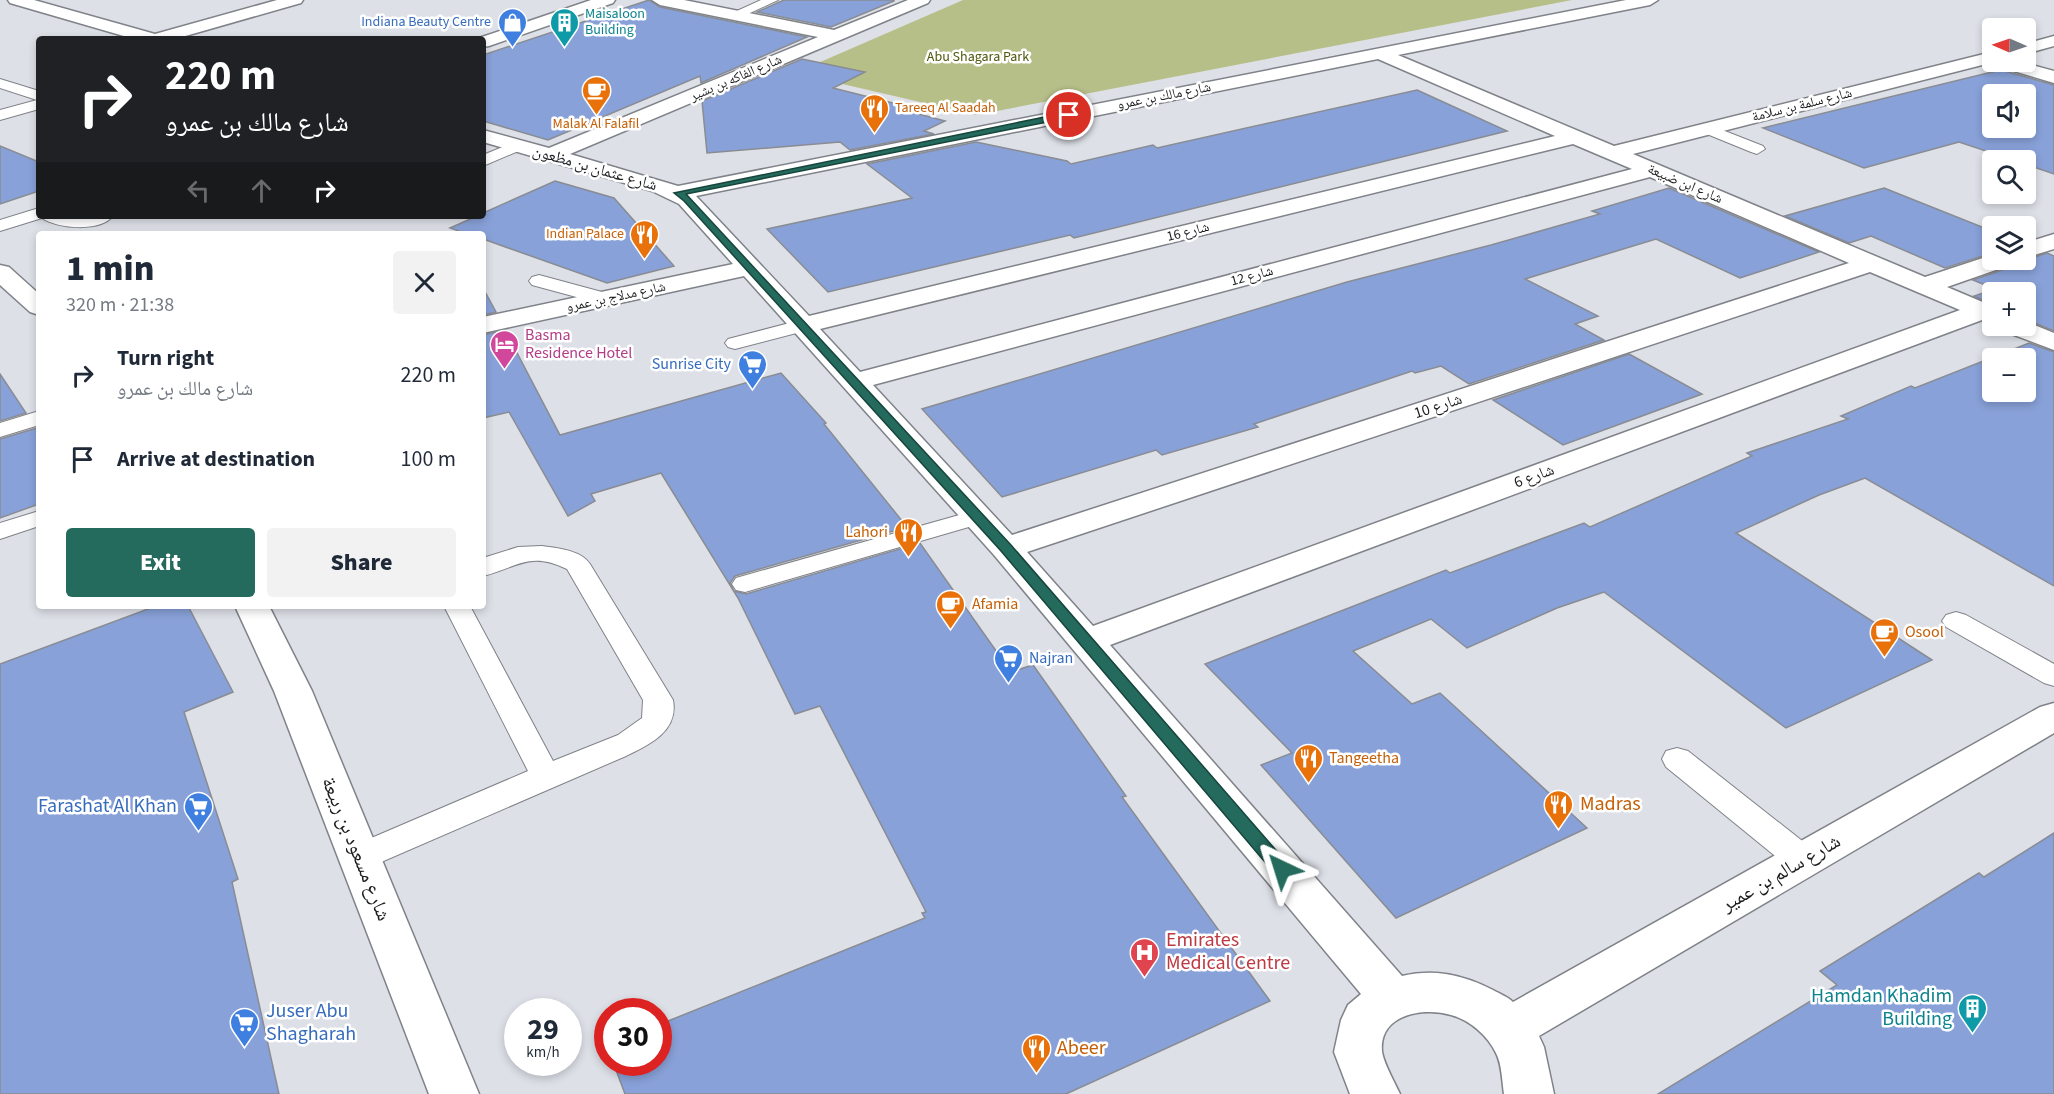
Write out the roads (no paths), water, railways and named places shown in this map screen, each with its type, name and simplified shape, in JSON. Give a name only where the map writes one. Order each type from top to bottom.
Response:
[{"type":"street","points":[[16,0],[143,36]]},
{"type":"street","points":[[165,36],[295,0]]},
{"type":"street","points":[[486,41],[608,0]]},
{"type":"street","name":"شارع الفاكه بن بشير","points":[[550,155],[922,0]]},
{"type":"street","name":"شارع مالك بن عمرو","points":[[678,193],[1650,0]]},
{"type":"street","points":[[671,1],[837,36]]},
{"type":"street","points":[[2036,46],[2054,42]]},
{"type":"street","name":"شارع ابن ضبيعة","points":[[1378,53],[1982,312]]},
{"type":"street","name":"شارع سلمة بن سلامة","points":[[1612,153],[1982,62]]},
{"type":"street","points":[[2036,71],[2054,76]]},
{"type":"street","name":"شارع عثمان بن مظعون","points":[[486,137],[678,193],[687,199],[1006,548],[1391,996]]},
{"type":"street","name":"شارع 16","points":[[801,326],[1575,137]]},
{"type":"street","name":"شارع 12","points":[[853,382],[1652,170]]},
{"type":"street","points":[[2036,247],[2054,241]]},
{"type":"street","name":"شارع 10","points":[[1006,548],[1870,264]]},
{"type":"street","points":[[1924,286],[1982,266]]},
{"type":"street","name":"شارع مدلاج بن عمرو","points":[[486,324],[749,268]]},
{"type":"street","points":[[0,272],[36,305]]},
{"type":"street","name":"شارع 6","points":[[1087,642],[1982,316]]},
{"type":"street","points":[[2036,335],[2054,342]]},
{"type":"street","name":"شارع مسعود بن ربيعة","points":[[253,609],[293,691],[454,1094]]},
{"type":"street","name":"شارع سالم بن عمير","points":[[1509,1029],[2054,716]]},
{"type":"street","points":[[1375,1094],[1363,1076],[1358,1051],[1360,1028],[1372,1008],[1391,996],[1414,990],[1439,990],[1464,997],[1489,1010],[1509,1029],[1524,1050],[1530,1072],[1529,1094]]},
{"type":"lane","points":[[734,15],[772,0]]},
{"type":"lane","points":[[0,83],[36,95]]},
{"type":"lane","points":[[0,115],[36,105]]},
{"type":"lane","points":[[1707,129],[1757,149]]},
{"type":"lane","points":[[486,159],[517,146]]},
{"type":"lane","points":[[0,226],[36,214]]},
{"type":"lane","points":[[58,219],[70,224],[94,219]]},
{"type":"lane","points":[[539,280],[606,299]]},
{"type":"lane","points":[[735,343],[801,326]]},
{"type":"lane","points":[[0,430],[36,419]]},
{"type":"lane","points":[[746,584],[977,517]]},
{"type":"lane","points":[[0,531],[36,519]]},
{"type":"lane","points":[[360,857],[648,730],[659,714],[658,700],[577,564],[561,555],[540,552],[516,555],[486,567]]},
{"type":"lane","points":[[459,609],[546,776]]},
{"type":"lane","points":[[1956,621],[2054,676]]},
{"type":"lane","points":[[1677,759],[1803,860]]},
{"type":"place","name":"Indiana Beauty Centre","points":[[512,48]]},
{"type":"place","name":"Maisaloon Building","points":[[564,48]]},
{"type":"place","name":"Malak Al Falafil","points":[[596,116]]},
{"type":"place","name":"Tareeq Al Saadah","points":[[874,134]]},
{"type":"place","name":"Indian Palace","points":[[645,260]]},
{"type":"place","name":"Basma Residence Hotel","points":[[504,370]]},
{"type":"place","name":"Sunrise City","points":[[752,390]]},
{"type":"place","name":"Lahori","points":[[909,558]]},
{"type":"place","name":"Afamia","points":[[951,630]]},
{"type":"place","name":"Osool","points":[[1884,658]]},
{"type":"place","name":"Najran","points":[[1008,684]]},
{"type":"place","name":"Tangeetha","points":[[1308,784]]},
{"type":"place","name":"Madras","points":[[1559,830]]},
{"type":"place","name":"Farashat Al Khan","points":[[198,832]]},
{"type":"place","name":"Emirates Medical Centre","points":[[1145,978]]},
{"type":"place","name":"Hamdan Khadim Building","points":[[1973,1034]]},
{"type":"place","name":"Juser Abu Shagharah","points":[[245,1048]]},
{"type":"place","name":"Abeer","points":[[1036,1074]]},
{"type":"park label","name":"Abu Shagara Park","points":[[978,57]]}]
